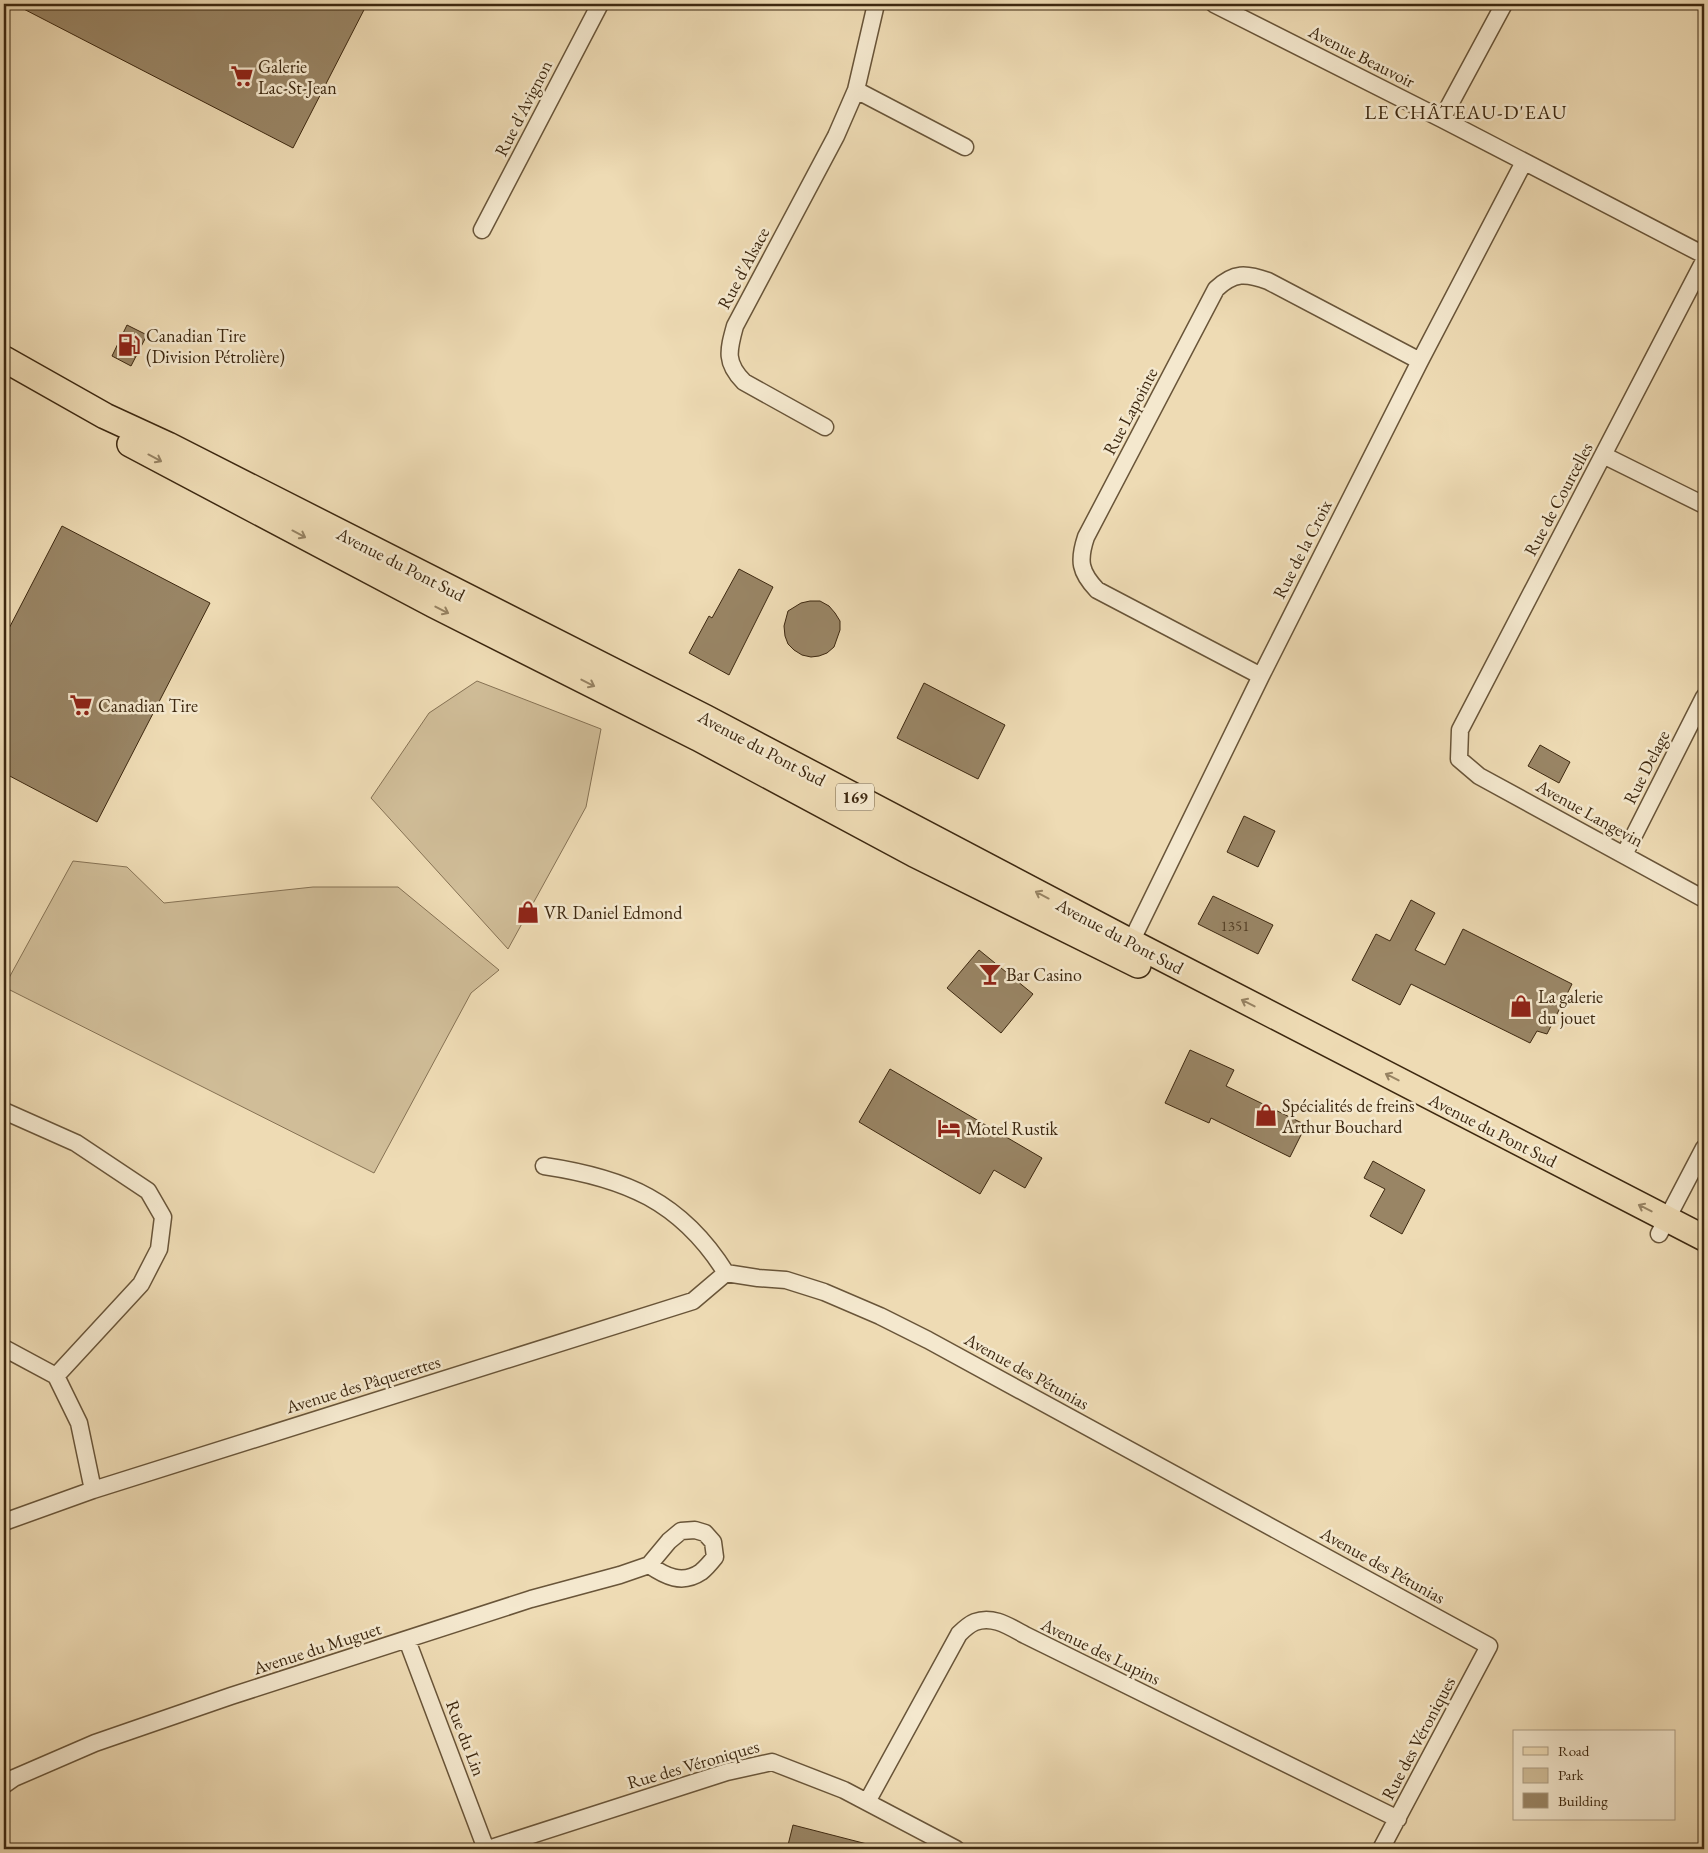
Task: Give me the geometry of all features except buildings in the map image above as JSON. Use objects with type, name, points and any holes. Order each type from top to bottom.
[{"type":"main road","name":"Avenue du Pont Sud","points":[[4,359],[105,416],[168,445],[706,718],[1127,950],[1663,1227],[1704,1257]]},
{"type":"main road","name":"Avenue du Pont Sud","points":[[4,378],[434,606],[698,738],[914,854],[1127,950]]},
{"type":"main road","name":"Avenue du Pont Sud","points":[[1663,1227],[1704,1238]]},
{"type":"street","name":"Rue d'Avignon","points":[[482,230],[600,4]]},
{"type":"street","name":"Rue d'Alsace","points":[[825,427],[744,382],[735,373],[730,362],[729,347],[735,326],[836,136],[856,90],[876,4]]},
{"type":"street","name":"Avenue Beauvoir","points":[[1214,4],[1442,119],[1704,255]]},
{"type":"street","points":[[1442,119],[1504,4]]},
{"type":"street","points":[[856,90],[965,147]]},
{"type":"street","name":"Rue de la Croix","points":[[1127,950],[1261,676],[1420,361],[1524,162]]},
{"type":"street","name":"Rue de Courcelles","points":[[1460,759],[1460,730],[1704,261]]},
{"type":"street","name":"Rue Lapointe","points":[[1261,676],[1097,590],[1082,570],[1081,558],[1086,537],[1216,289],[1224,281],[1244,275],[1261,279],[1420,361]]},
{"type":"street","points":[[1603,456],[1704,505]]},
{"type":"street","name":"Rue Delage","points":[[1624,855],[1704,697]]},
{"type":"street","name":"Avenue Langevin","points":[[1460,759],[1479,776],[1704,899]]},
{"type":"street","points":[[4,1111],[76,1143],[148,1191],[163,1217],[159,1248],[141,1284],[56,1376]]},
{"type":"street","points":[[1663,1227],[1704,1148]]},
{"type":"street","points":[[544,1166],[574,1170],[610,1180],[649,1196],[686,1222],[712,1250],[726,1273]]},
{"type":"street","name":"Avenue des Pâquerettes","points":[[4,1522],[93,1490],[694,1301],[726,1273]]},
{"type":"street","name":"Avenue des Pétunias","points":[[726,1273],[786,1280],[824,1292],[888,1320],[946,1349],[1489,1646]]},
{"type":"street","points":[[4,1348],[56,1376],[79,1423],[93,1490]]},
{"type":"street","name":"Avenue du Muguet","points":[[4,1785],[14,1778],[95,1743],[231,1696],[531,1599],[620,1575],[649,1565]]},
{"type":"street","name":"Avenue des Lupins","points":[[867,1802],[958,1634],[975,1622],[994,1620],[1398,1819]]},
{"type":"street","name":"Rue du Lin","points":[[407,1640],[487,1849]]},
{"type":"street","name":"Rue des Véroniques","points":[[1381,1849],[1489,1646]]},
{"type":"street","name":"Rue des Véroniques","points":[[487,1849],[727,1772],[772,1762],[844,1790],[956,1849]]},
{"type":"green space","points":[[477,681],[601,729],[586,807],[508,949],[371,798],[429,713]]},
{"type":"green space","points":[[73,861],[127,867],[164,903],[313,887],[398,887],[499,970],[471,993],[374,1173],[4,987]]},
{"type":"place","name":"Galerie Lac-St-Jean","points":[[242,76]]},
{"type":"place","name":"Canadian Tire (Division Pétrolière)","points":[[129,345]]},
{"type":"place","name":"Canadian Tire","points":[[81,705]]},
{"type":"place","name":"VR Daniel Edmond","points":[[528,912]]},
{"type":"place","name":"Bar Casino","points":[[990,974]]},
{"type":"place","name":"La galerie du jouet","points":[[1521,1006]]},
{"type":"place","name":"Spécialités de freins Arthur Bouchard","points":[[1266,1115]]},
{"type":"place","name":"Motel Rustik","points":[[949,1128]]},
{"type":"district","name":"LE CHÂTEAU-D'EAU","points":[[1466,112]]}]
